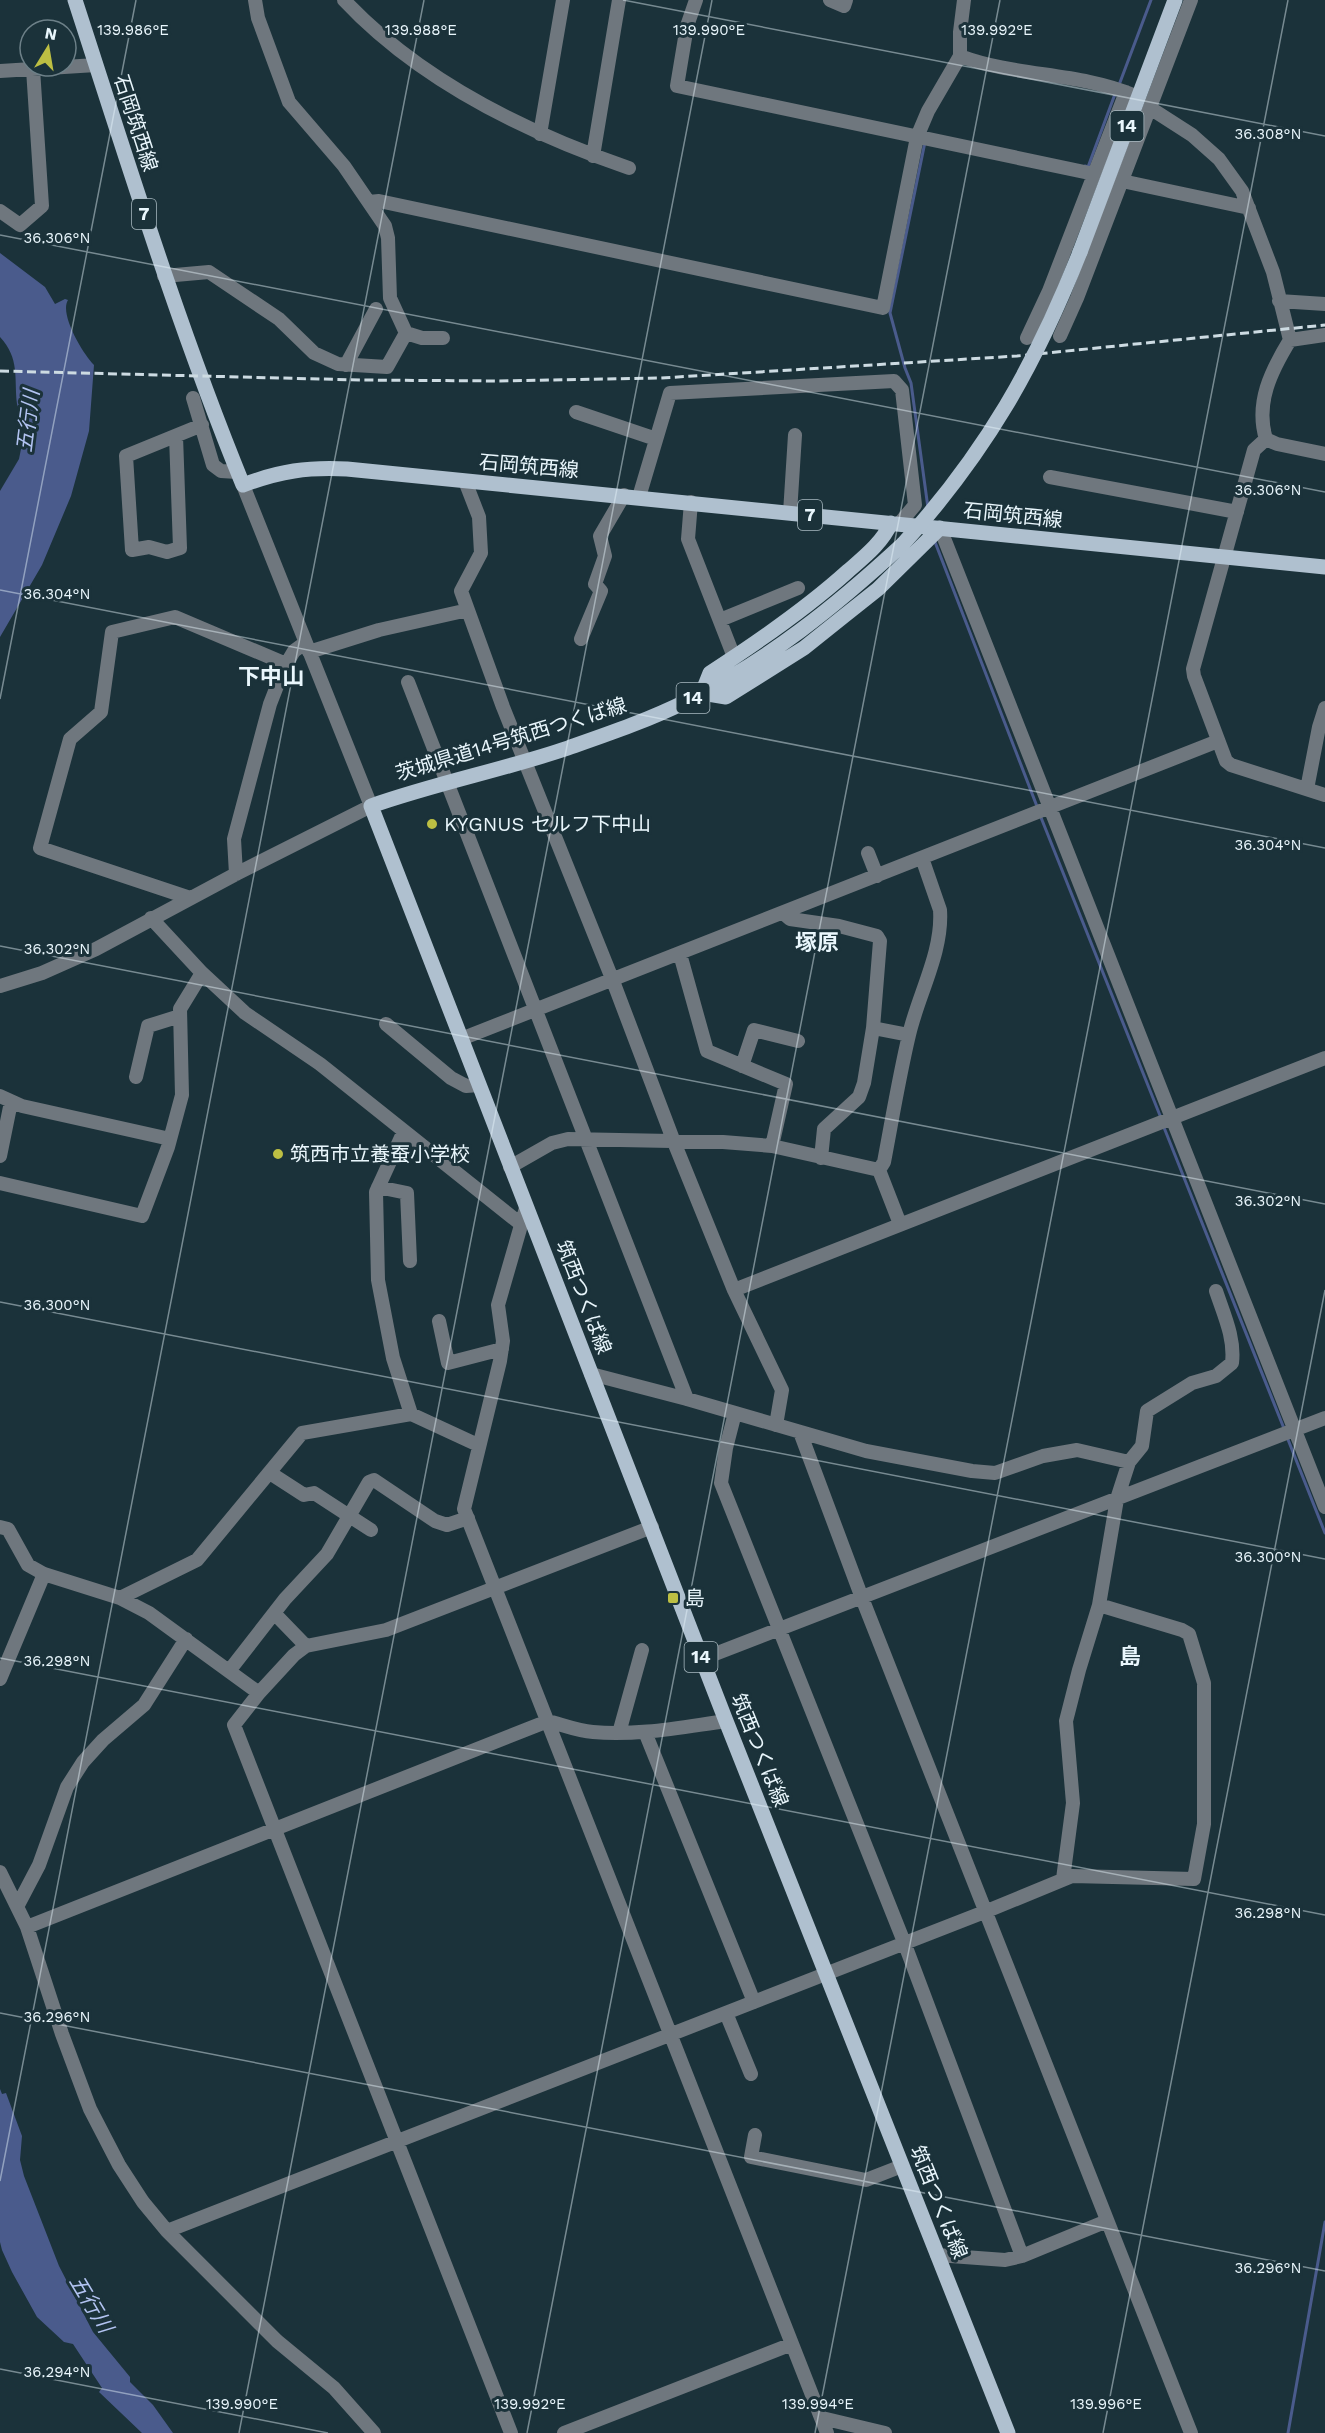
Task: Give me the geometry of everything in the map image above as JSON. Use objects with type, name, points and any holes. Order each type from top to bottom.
[{"type":"main road","name":"石岡筑西線","points":[[75,0],[164,276],[195,365],[240,478],[318,467],[632,496],[1325,567]]},
{"type":"main road","name":"茨城県道14号筑西つくば線","points":[[372,806],[525,761],[620,729],[702,693],[754,663],[806,627],[848,594],[903,544],[950,489],[1002,415],[1040,346],[1080,252],[1134,97],[1175,0]]},
{"type":"main road","points":[[895,524],[831,587],[710,673],[702,693],[726,697],[804,648],[878,589],[940,528]]},
{"type":"main road","name":"筑西つくば線","points":[[372,806],[726,1721],[1008,2433]]},
{"type":"street","points":[[255,0],[258,18],[289,102],[344,166],[385,226],[388,238],[390,298],[406,333],[422,338],[443,338]]},
{"type":"street","points":[[344,0],[359,16],[424,68],[487,107],[540,134],[629,168]]},
{"type":"street","points":[[540,134],[563,0]]},
{"type":"street","points":[[593,156],[619,0]]},
{"type":"street","points":[[696,0],[687,26],[677,86],[1094,174]]},
{"type":"street","points":[[830,0],[844,6],[846,0]]},
{"type":"street","points":[[369,202],[379,201],[883,308],[928,111],[960,56],[964,0]]},
{"type":"street","points":[[1027,338],[1049,291],[1094,174],[1134,97],[1191,0]]},
{"type":"street","points":[[960,56],[999,68],[1134,97],[1192,135],[1219,159],[1242,191],[1249,208],[1273,272],[1290,340],[1269,378],[1263,400],[1262,422],[1266,439]]},
{"type":"street","points":[[78,66],[96,65]]},
{"type":"street","points":[[0,71],[18,70]]},
{"type":"street","points":[[0,211],[20,225],[42,206],[34,78]]},
{"type":"street","points":[[1060,336],[1122,181],[1134,97]]},
{"type":"street","points":[[1122,181],[1249,208]]},
{"type":"street","points":[[164,276],[209,272],[279,319],[314,352],[338,364],[387,367],[406,333]]},
{"type":"street","points":[[1279,301],[1325,304]]},
{"type":"street","points":[[346,365],[373,319],[376,309]]},
{"type":"street","points":[[1290,340],[1325,336]]},
{"type":"street","points":[[581,639],[601,591],[595,584],[605,556],[600,536],[632,496],[656,439],[670,393],[894,381],[902,390],[915,505],[895,524]]},
{"type":"street","points":[[0,986],[20,981],[96,950],[151,918],[337,821],[372,806],[240,478],[221,471],[213,465],[193,398]]},
{"type":"street","points":[[576,412],[656,439]]},
{"type":"street","points":[[176,436],[180,548],[167,552],[149,547],[132,550],[126,456],[201,425]]},
{"type":"street","points":[[790,513],[795,435]]},
{"type":"street","points":[[1266,439],[1277,444],[1325,454]]},
{"type":"street","points":[[1266,439],[1254,450],[1193,669],[1194,676],[1226,761],[1231,765],[1325,795]]},
{"type":"street","points":[[1050,477],[1237,512]]},
{"type":"street","points":[[465,481],[479,517],[481,553],[461,591],[674,1142],[734,1290],[782,1390],[776,1425]]},
{"type":"street","points":[[691,502],[688,539],[734,657]]},
{"type":"street","points":[[940,528],[1043,811],[1289,1432],[1325,1507]]},
{"type":"street","points":[[720,620],[798,588]]},
{"type":"street","points":[[236,874],[234,839],[270,704],[286,664],[294,651],[468,610]]},
{"type":"street","points":[[190,898],[40,848],[70,740],[101,712],[112,632],[175,616],[286,664]]},
{"type":"street","points":[[408,682],[687,1399]]},
{"type":"street","points":[[1307,789],[1325,708]]},
{"type":"street","points":[[461,1039],[1218,741]]},
{"type":"street","points":[[868,853],[877,876]]},
{"type":"street","points":[[879,1170],[884,1162],[909,1035],[936,946],[941,919],[922,858]]},
{"type":"street","points":[[783,913],[790,920],[839,926],[877,936],[880,948],[873,1028],[864,1083],[859,1097],[824,1129],[821,1158]]},
{"type":"street","points":[[151,918],[202,973],[244,1013],[320,1064],[522,1225]]},
{"type":"street","points":[[680,954],[707,1051],[786,1084],[772,1146]]},
{"type":"street","points":[[0,1183],[142,1216],[170,1139],[182,1095],[180,1009],[202,973]]},
{"type":"street","points":[[136,1077],[148,1026],[180,1016]]},
{"type":"street","points":[[386,1024],[451,1078],[466,1086],[479,1085]]},
{"type":"street","points":[[873,1028],[909,1035]]},
{"type":"street","points":[[742,1066],[753,1030],[798,1041]]},
{"type":"street","points":[[734,1290],[1325,1058]]},
{"type":"street","points":[[0,1156],[6,1099],[22,1106],[170,1139]]},
{"type":"street","points":[[404,1131],[376,1192],[378,1280],[393,1358],[411,1414]]},
{"type":"street","points":[[510,1167],[552,1143],[568,1139],[723,1142],[772,1146],[879,1170]]},
{"type":"street","points":[[879,1170],[900,1224]]},
{"type":"street","points":[[378,1187],[407,1193],[410,1261]]},
{"type":"street","points":[[526,1208],[498,1305],[502,1348],[464,1509],[827,2433]]},
{"type":"street","points":[[1063,1879],[1073,1803],[1066,1721],[1099,1605],[1117,1499],[1129,1462],[1142,1446],[1147,1411],[1192,1383],[1216,1376],[1232,1363],[1234,1349],[1216,1291]]},
{"type":"street","points":[[439,1321],[448,1363],[502,1348]]},
{"type":"street","points":[[591,1374],[687,1399],[866,1451],[972,1471],[995,1473],[1042,1456],[1077,1450],[1129,1462]]},
{"type":"street","points":[[735,1413],[726,1448],[721,1483],[904,1942],[1022,2256]]},
{"type":"street","points":[[120,1598],[197,1560],[302,1433],[411,1414],[478,1445]]},
{"type":"street","points":[[702,1659],[1325,1418]]},
{"type":"street","points":[[800,1432],[862,1598],[1191,2433]]},
{"type":"street","points":[[270,1473],[304,1495],[314,1493],[371,1530]]},
{"type":"street","points":[[229,1671],[285,1599],[327,1554],[369,1482],[374,1480],[435,1521],[447,1525],[468,1518]]},
{"type":"street","points":[[0,1527],[9,1529],[28,1565],[44,1574],[120,1598],[149,1614],[259,1693]]},
{"type":"street","points":[[511,2433],[234,1725],[259,1693],[294,1655],[306,1646],[386,1630],[652,1527]]},
{"type":"street","points":[[0,1678],[44,1574]]},
{"type":"street","points":[[167,2231],[987,1911],[1063,1879],[1072,1876],[1194,1879],[1204,1824],[1204,1683],[1189,1634],[1099,1605]]},
{"type":"street","points":[[275,1614],[306,1646]]},
{"type":"street","points":[[18,1905],[39,1864],[67,1787],[83,1762],[103,1740],[144,1705],[186,1639]]},
{"type":"street","points":[[619,1733],[642,1650]]},
{"type":"street","points":[[27,1927],[548,1721],[591,1732],[619,1733],[645,1732],[726,1721]]},
{"type":"street","points":[[645,1732],[754,2002]]},
{"type":"street","points":[[0,1872],[27,1927],[62,2034],[90,2109],[119,2165],[143,2202],[167,2231],[277,2341],[334,2388],[374,2433]]},
{"type":"street","points":[[726,2013],[751,2074]]},
{"type":"street","points":[[755,2135],[751,2157],[866,2180],[902,2166]]},
{"type":"street","points":[[938,2254],[989,2261],[1005,2260],[1022,2256],[1107,2221]]},
{"type":"street","points":[[564,2433],[792,2344]]},
{"type":"street","points":[[822,2418],[885,2433]]},
{"type":"water","name":"五行川","points":[[0,253],[45,287],[55,304],[65,299],[68,300],[66,306],[69,324],[94,365],[89,431],[71,496],[42,565],[0,637],[0,491],[19,459],[27,419],[17,404],[16,377],[11,353],[0,337]]},
{"type":"water","points":[[0,2089],[2,2094],[6,2093],[22,2136],[20,2160],[24,2176],[59,2266],[93,2332],[130,2377],[130,2382],[153,2405],[173,2433],[142,2433],[99,2392],[102,2388],[73,2344],[64,2342],[37,2317],[12,2272],[0,2242]]},
{"type":"waterway","points":[[1119,85],[1151,0]]},
{"type":"waterway","points":[[1085,166],[1088,167],[1115,94]]},
{"type":"waterway","points":[[925,142],[890,313],[911,383],[928,508]]},
{"type":"waterway","points":[[935,542],[1038,809]]},
{"type":"waterway","points":[[1040,815],[1161,1118]]},
{"type":"waterway","points":[[1163,1125],[1285,1431]]},
{"type":"waterway","points":[[1287,1437],[1325,1533]]},
{"type":"waterway","points":[[1288,2433],[1325,2222]]},
{"type":"railway","points":[[0,371],[360,380],[499,381],[661,378],[1017,356],[1325,325]]},
{"type":"place","name":"KYGNUS セルフ下中山","points":[[432,824]]},
{"type":"place","name":"筑西市立養蚕小学校","points":[[278,1154]]},
{"type":"place","name":"島","points":[[673,1598]]},
{"type":"district","name":"下中山","points":[[271,676]]},
{"type":"district","name":"塚原","points":[[817,942]]},
{"type":"district","name":"島","points":[[1130,1656]]}]
